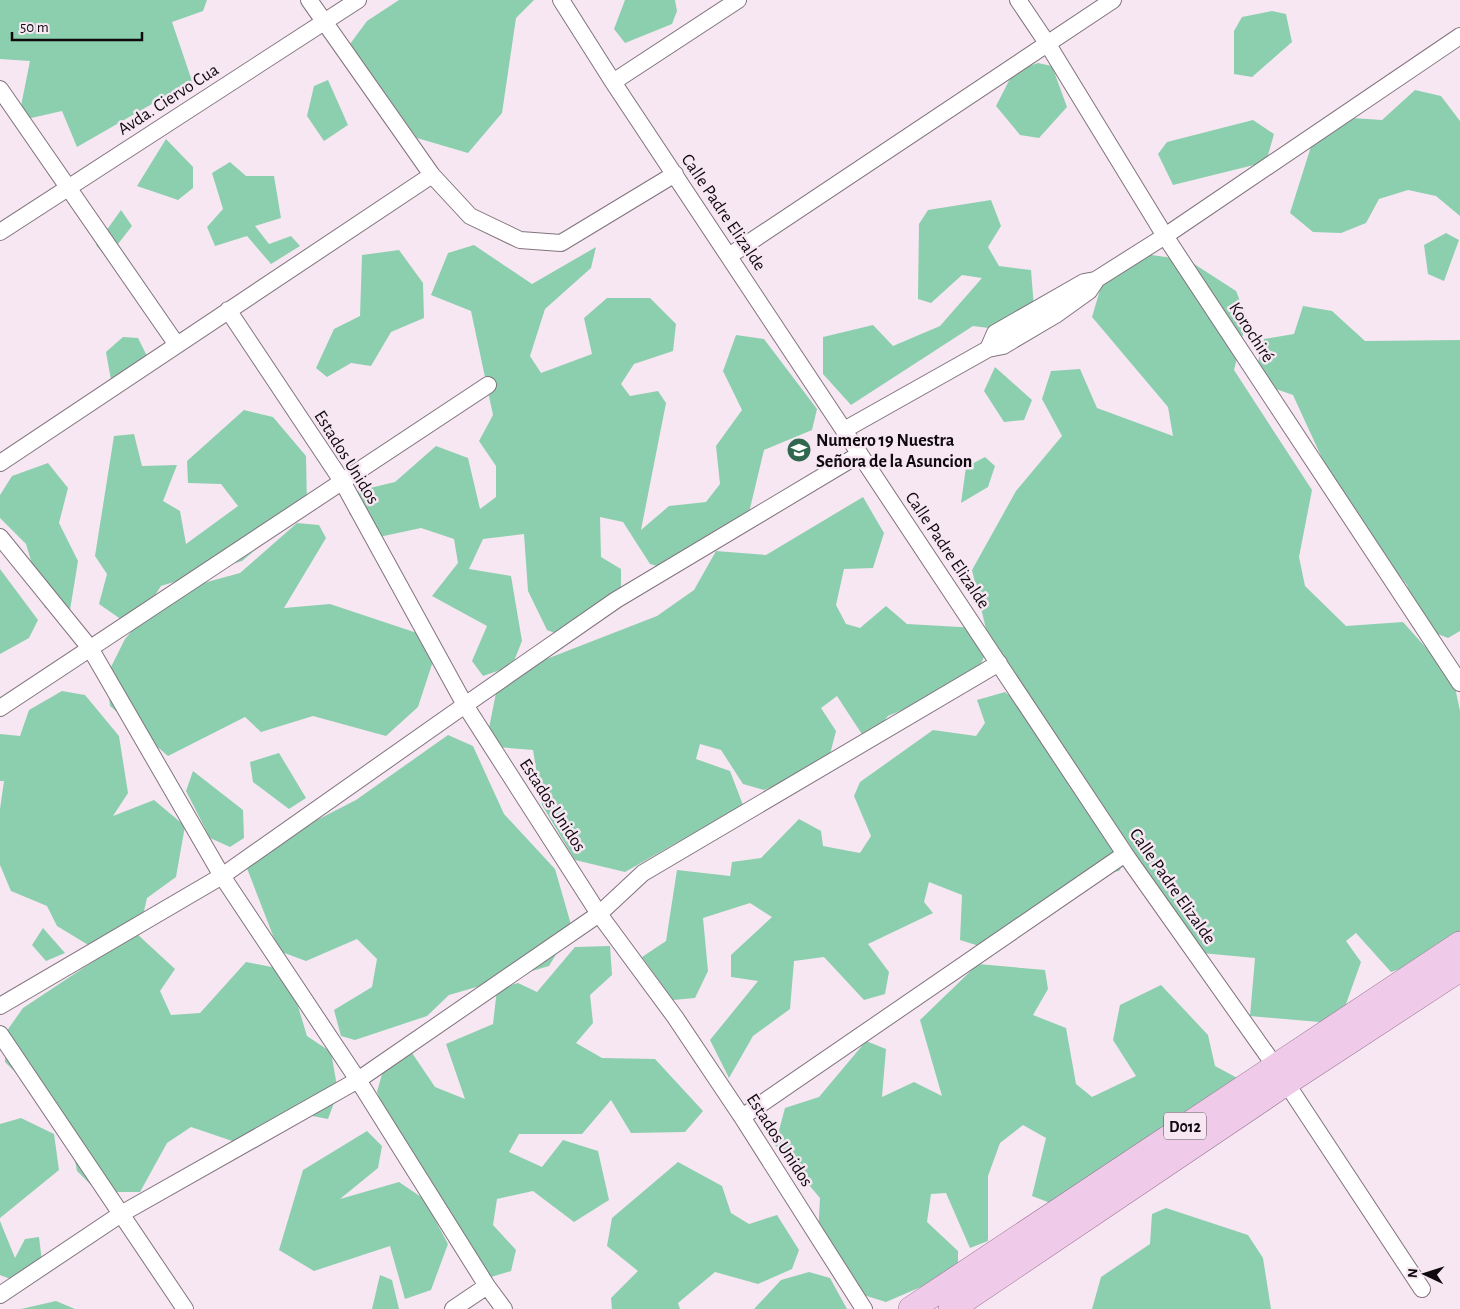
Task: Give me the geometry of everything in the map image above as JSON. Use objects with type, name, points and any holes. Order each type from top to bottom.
[{"type":"main road","name":"D012","points":[[950,1309],[1280,1075],[1460,944]]},
{"type":"main road","name":"D012","points":[[911,1309],[1280,1075],[1460,969]]},
{"type":"street","points":[[309,0],[432,175],[470,216],[520,240],[561,243],[675,174]]},
{"type":"street","name":"Avda. Ciervo Cua","points":[[0,232],[358,0]]},
{"type":"street","name":"Calle Padre Elizalde","points":[[561,0],[613,82],[1125,854],[1280,1075],[1422,1290]]},
{"type":"street","points":[[613,82],[738,0]]},
{"type":"street","name":"Korochiré","points":[[1018,0],[1047,43],[1165,236],[1460,683]]},
{"type":"street","points":[[729,256],[1113,0]]},
{"type":"street","points":[[844,430],[988,349],[996,334],[1084,282],[1097,279],[1165,236],[1460,36]]},
{"type":"street","points":[[0,89],[177,345]]},
{"type":"street","points":[[0,463],[432,175]]},
{"type":"street","name":"Estados Unidos","points":[[228,310],[342,481],[465,704],[600,914],[675,1017],[742,1117],[864,1309]]},
{"type":"street","points":[[0,708],[488,385]]},
{"type":"street","points":[[0,1006],[222,876],[616,600],[860,454]]},
{"type":"street","points":[[0,537],[90,648],[222,876],[358,1080],[487,1286],[504,1309]]},
{"type":"street","points":[[0,1295],[121,1214],[358,1080],[600,914],[643,873],[999,663]]},
{"type":"street","points":[[742,1117],[1125,854]]},
{"type":"street","points":[[0,1034],[185,1309]]},
{"type":"street","points":[[453,1309],[487,1286]]},
{"type":"green space","points":[[0,0],[207,0],[203,11],[172,22],[192,81],[77,147],[62,111],[18,121],[30,61],[0,59]]},
{"type":"green space","points":[[399,0],[534,0],[516,18],[502,113],[468,153],[417,138],[350,44],[367,21]]},
{"type":"green space","points":[[625,0],[675,0],[677,11],[672,24],[625,43],[614,29]]},
{"type":"green space","points":[[1272,11],[1286,14],[1292,42],[1252,77],[1234,74],[1234,31],[1242,17]]},
{"type":"green space","points":[[1038,63],[1052,66],[1067,107],[1039,138],[1020,135],[996,106],[1014,71]]},
{"type":"green space","points":[[328,80],[348,125],[324,141],[307,116],[314,86]]},
{"type":"green space","points":[[1415,90],[1441,96],[1460,121],[1460,216],[1436,196],[1408,190],[1379,199],[1366,223],[1341,233],[1313,232],[1290,213],[1313,140],[1352,118],[1382,120]]},
{"type":"green space","points":[[1253,120],[1274,134],[1266,162],[1173,185],[1158,154],[1167,142]]},
{"type":"green space","points":[[166,139],[193,167],[193,188],[178,200],[137,186]]},
{"type":"green space","points":[[230,162],[246,176],[274,176],[281,218],[255,226],[269,244],[291,236],[300,246],[271,264],[247,236],[215,246],[207,227],[223,209],[212,173]]},
{"type":"green space","points":[[991,200],[1001,226],[988,247],[999,266],[1031,270],[1036,334],[973,326],[851,405],[823,374],[823,337],[873,325],[893,346],[940,326],[982,278],[962,275],[931,303],[918,299],[919,224],[928,210]]},
{"type":"green space","points":[[121,210],[132,226],[107,258],[96,245]]},
{"type":"green space","points":[[1446,233],[1459,240],[1444,281],[1428,274],[1424,245]]},
{"type":"green space","points":[[474,245],[532,284],[596,247],[591,268],[545,309],[530,356],[541,373],[592,354],[584,318],[607,298],[650,298],[676,324],[673,351],[634,364],[621,384],[630,396],[658,391],[666,403],[641,530],[669,506],[706,502],[720,484],[716,446],[742,410],[723,371],[736,335],[764,339],[817,409],[812,430],[764,450],[746,525],[664,568],[650,564],[623,522],[600,517],[601,557],[621,569],[621,590],[567,638],[547,630],[528,591],[524,534],[483,539],[469,569],[511,576],[522,641],[512,666],[483,676],[472,661],[487,626],[432,596],[458,563],[454,539],[421,528],[379,537],[349,514],[353,492],[395,482],[436,446],[468,458],[480,509],[496,497],[496,466],[479,441],[493,415],[471,311],[431,295],[448,253]]},
{"type":"green space","points":[[399,250],[423,283],[424,318],[391,332],[371,366],[351,363],[327,377],[316,368],[334,329],[360,316],[362,255]]},
{"type":"green space","points":[[1144,254],[1188,260],[1236,291],[1247,318],[1234,370],[1312,490],[1299,557],[1305,586],[1346,626],[1403,622],[1453,678],[1460,711],[1460,949],[1391,972],[1356,933],[1346,941],[1361,962],[1342,1015],[1331,1023],[1250,1016],[1255,958],[1202,953],[1125,838],[1132,852],[1119,871],[1091,876],[979,946],[960,940],[962,895],[929,882],[924,902],[933,913],[868,944],[889,972],[885,994],[864,1000],[824,957],[794,961],[790,1009],[753,1036],[729,1078],[710,1040],[758,981],[731,977],[731,955],[772,917],[750,903],[703,918],[708,971],[695,998],[673,1000],[642,957],[666,941],[677,870],[730,876],[732,862],[761,858],[799,819],[821,831],[823,846],[860,853],[871,836],[854,796],[860,782],[933,730],[976,736],[985,723],[977,700],[1005,692],[1055,733],[1061,742],[986,629],[972,570],[1016,491],[1062,436],[1042,399],[1051,371],[1080,369],[1097,408],[1173,436],[1168,407],[1092,317],[1105,273]]},
{"type":"green space","points":[[1303,306],[1332,311],[1365,341],[1460,340],[1460,631],[1448,638],[1422,628],[1407,585],[1344,506],[1293,395],[1253,381],[1264,339],[1294,334]]},
{"type":"green space","points":[[123,337],[138,338],[147,356],[111,380],[106,352]]},
{"type":"green space","points":[[995,367],[1032,400],[1024,420],[1004,422],[984,391]]},
{"type":"green space","points":[[244,410],[273,417],[306,456],[307,506],[242,561],[161,586],[142,615],[122,620],[99,604],[107,574],[95,556],[114,436],[134,434],[142,466],[177,465],[163,501],[180,511],[186,544],[238,506],[221,484],[188,483],[187,461]]},
{"type":"green space","points":[[985,457],[995,466],[988,487],[961,503],[966,467]]},
{"type":"green space","points":[[48,463],[68,488],[59,523],[78,561],[70,610],[45,608],[26,544],[0,518],[0,495],[12,476]]},
{"type":"green space","points":[[863,497],[884,533],[873,568],[844,569],[836,605],[846,624],[860,628],[886,606],[907,624],[977,628],[989,644],[975,679],[888,716],[867,742],[837,696],[821,708],[836,731],[827,766],[764,790],[743,784],[721,750],[700,744],[696,759],[730,771],[743,805],[625,872],[575,860],[542,805],[533,750],[497,747],[489,728],[497,688],[513,672],[657,616],[694,590],[716,551],[766,555]]},
{"type":"green space","points":[[297,523],[319,525],[326,538],[284,608],[330,604],[426,636],[435,655],[418,707],[386,736],[313,716],[261,732],[245,717],[168,756],[110,706],[107,675],[125,639],[163,594],[240,573]]},
{"type":"green space","points":[[0,569],[38,620],[29,638],[0,654]]},
{"type":"green space","points":[[62,691],[85,695],[119,736],[128,793],[113,816],[154,800],[185,826],[176,877],[147,898],[141,924],[90,946],[57,926],[47,906],[11,891],[0,865],[0,809],[4,781],[0,781],[0,734],[20,736],[29,710]]},
{"type":"green space","points":[[448,735],[473,746],[504,814],[555,869],[572,928],[549,966],[449,995],[427,1016],[355,1040],[341,1036],[334,1010],[372,987],[377,959],[357,939],[306,961],[279,951],[243,858],[356,800]]},
{"type":"green space","points":[[279,753],[306,798],[289,809],[253,782],[250,762]]},
{"type":"green space","points":[[193,771],[243,810],[244,838],[230,847],[210,838],[186,791]]},
{"type":"green space","points":[[43,928],[65,953],[46,961],[32,945]]},
{"type":"green space","points":[[136,933],[175,969],[160,991],[171,1015],[200,1013],[246,962],[287,970],[307,1036],[331,1052],[338,1092],[328,1119],[291,1112],[244,1145],[191,1127],[167,1143],[140,1192],[98,1192],[77,1171],[68,1125],[5,1062],[6,1032],[23,1008]]},
{"type":"green space","points":[[610,946],[612,975],[590,995],[593,1023],[576,1043],[602,1058],[655,1059],[703,1111],[685,1132],[631,1133],[611,1100],[582,1134],[519,1134],[509,1152],[542,1167],[563,1140],[598,1151],[609,1200],[574,1222],[533,1191],[497,1199],[493,1225],[516,1250],[511,1271],[491,1277],[403,1154],[377,1092],[387,1056],[408,1047],[435,1087],[465,1099],[446,1044],[493,1024],[497,989],[518,983],[537,992],[575,947]]},
{"type":"green space","points":[[978,964],[1045,970],[1048,989],[1033,1015],[1066,1028],[1076,1084],[1092,1097],[1136,1076],[1113,1040],[1120,1005],[1161,985],[1208,1035],[1215,1066],[1241,1080],[1199,1123],[1169,1121],[1163,1144],[1066,1209],[1032,1196],[1046,1138],[1023,1125],[1000,1143],[988,1176],[988,1241],[970,1248],[946,1193],[931,1194],[927,1222],[958,1251],[958,1271],[886,1302],[857,1293],[818,1236],[820,1198],[775,1145],[785,1108],[819,1097],[866,1041],[886,1049],[882,1097],[914,1082],[942,1096],[920,1020]]},
{"type":"green space","points":[[21,1118],[54,1134],[59,1170],[0,1218],[0,1124]]},
{"type":"green space","points":[[367,1131],[382,1146],[378,1168],[340,1199],[399,1182],[424,1199],[448,1244],[431,1290],[405,1299],[390,1246],[314,1271],[279,1250],[303,1170]]},
{"type":"green space","points":[[678,1162],[722,1186],[731,1213],[749,1224],[777,1215],[799,1250],[792,1269],[758,1284],[715,1272],[678,1303],[680,1309],[612,1309],[611,1298],[638,1271],[607,1246],[612,1218]]},
{"type":"green space","points":[[1166,1208],[1248,1235],[1263,1258],[1271,1309],[1092,1309],[1101,1277],[1150,1244],[1152,1214]]},
{"type":"green space","points":[[0,1221],[15,1258],[25,1239],[39,1237],[43,1270],[18,1282],[0,1275]]},
{"type":"green space","points":[[809,1272],[830,1278],[847,1309],[754,1309],[781,1280]]},
{"type":"green space","points":[[380,1275],[392,1280],[399,1309],[372,1309]]},
{"type":"green space","points":[[56,1301],[75,1309],[21,1309]]},
{"type":"place","name":"Numero 19 Nuestra Señora de la Asuncion","points":[[799,450]]}]
